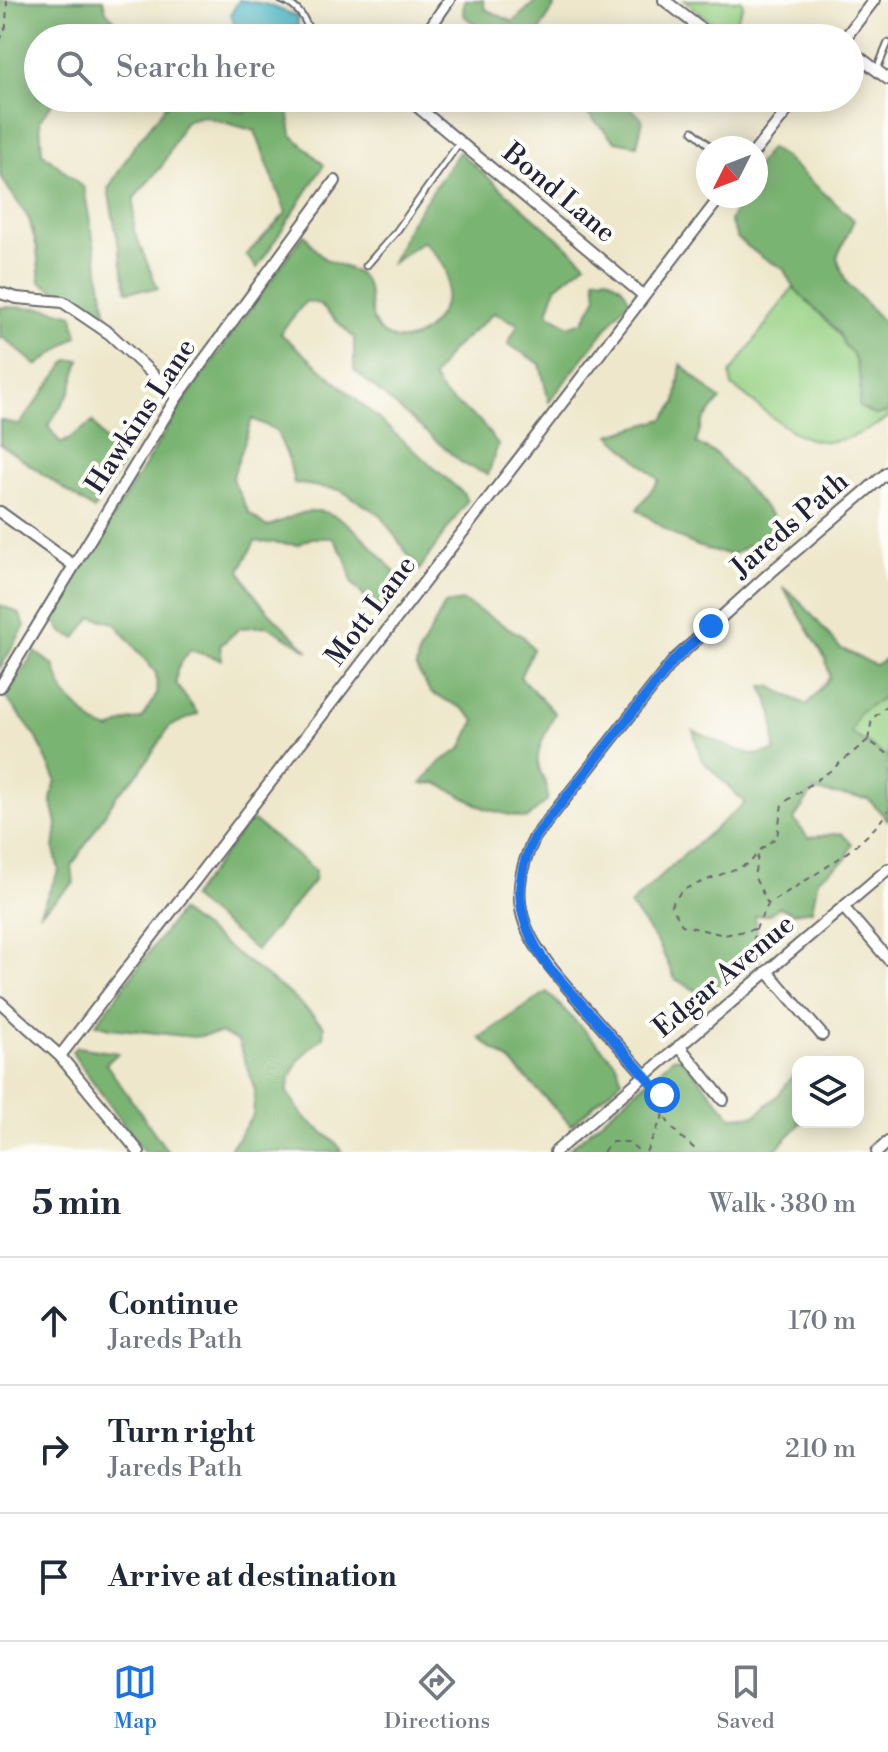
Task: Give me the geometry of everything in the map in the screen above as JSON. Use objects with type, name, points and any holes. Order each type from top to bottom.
[{"type":"street","points":[[433,24],[449,0]]},
{"type":"street","points":[[664,0],[695,24]]},
{"type":"street","points":[[856,24],[874,0]]},
{"type":"street","points":[[864,60],[888,79]]},
{"type":"street","name":"Bond Lane","points":[[424,112],[643,295]]},
{"type":"street","points":[[766,136],[784,112]]},
{"type":"street","name":"Hawkins Lane","points":[[0,687],[177,397],[335,181]]},
{"type":"street","name":"Mott Lane","points":[[60,1056],[712,208]]},
{"type":"street","points":[[0,293],[17,298],[63,302],[110,334],[177,397]]},
{"type":"street","name":"Jareds Path","points":[[644,1074],[548,966],[532,943],[523,920],[520,898],[528,849],[674,660],[888,472]]},
{"type":"street","points":[[0,512],[73,565]]},
{"type":"street","name":"Edgar Avenue","points":[[555,1152],[888,869]]},
{"type":"street","points":[[844,908],[888,959]]},
{"type":"street","points":[[767,971],[822,1035]]},
{"type":"street","points":[[0,1002],[60,1056],[139,1152]]},
{"type":"street","points":[[679,1046],[723,1100]]},
{"type":"street","points":[[877,1152],[888,1142]]},
{"type":"lane","points":[[281,0],[293,4],[308,24]]},
{"type":"lane","points":[[877,70],[888,43]]},
{"type":"lane","points":[[693,131],[699,136]]},
{"type":"lane","points":[[366,266],[396,232],[460,142]]},
{"type":"path","points":[[0,41],[6,26],[7,0]]},
{"type":"path","points":[[755,929],[724,935],[682,925],[671,905],[682,890],[750,863],[759,851],[777,837],[782,804],[868,740],[872,719],[888,705]]},
{"type":"path","points":[[868,740],[888,754]]},
{"type":"path","points":[[767,971],[754,955],[755,929],[768,904],[842,856],[883,819],[888,810]]},
{"type":"path","points":[[759,851],[754,876],[768,904]]},
{"type":"path","points":[[644,1074],[662,1095],[664,1114],[673,1129],[698,1152]]},
{"type":"path","points":[[646,1152],[664,1114]]},
{"type":"path","points":[[603,1152],[612,1142],[629,1142],[640,1152]]},
{"type":"green space","points":[[0,0],[103,0],[106,11],[119,24],[24,24],[24,112],[46,112],[40,120],[42,152],[84,188],[108,322],[40,282],[37,248],[29,219],[0,176]]},
{"type":"green space","points":[[464,0],[483,0],[485,9],[513,22],[537,0],[552,0],[554,7],[544,24],[475,24],[463,15]]},
{"type":"green space","points":[[684,0],[741,0],[743,6],[735,24],[714,24]]},
{"type":"green space","points":[[161,112],[288,112],[292,135],[324,165],[257,268],[246,255],[286,213],[255,131],[203,116],[185,121],[162,166],[134,198],[134,231],[158,289],[127,291],[108,189],[133,148]]},
{"type":"green space","points":[[586,112],[635,112],[643,120],[637,145],[615,141]]},
{"type":"green space","points":[[770,148],[784,157],[854,220],[837,257],[846,282],[888,327],[888,412],[875,415],[859,407],[861,380],[853,354],[844,345],[839,333],[793,287],[783,268],[763,258],[738,239],[730,221],[736,208],[768,208]]},
{"type":"green space","points":[[459,152],[586,263],[556,287],[548,313],[569,326],[583,322],[597,297],[595,278],[607,277],[622,287],[629,299],[549,402],[540,364],[508,344],[518,324],[494,313],[450,352],[433,378],[444,395],[480,421],[498,445],[488,475],[463,464],[354,370],[354,338],[319,304],[306,301],[280,333],[463,493],[467,501],[419,570],[380,515],[340,490],[294,483],[289,460],[276,430],[252,419],[232,479],[249,513],[267,527],[303,513],[328,513],[353,528],[405,583],[377,611],[352,583],[347,561],[333,538],[311,538],[298,545],[255,541],[240,570],[262,604],[309,651],[267,626],[240,628],[220,646],[222,660],[190,650],[177,669],[176,684],[198,714],[170,726],[140,771],[117,795],[72,866],[74,883],[39,914],[59,870],[54,849],[57,824],[51,799],[56,780],[37,738],[5,696],[35,652],[54,666],[64,693],[94,724],[110,730],[127,721],[141,719],[157,694],[156,673],[115,623],[92,617],[76,638],[63,633],[52,616],[184,401],[304,234],[324,258],[353,270],[366,283],[374,321],[382,333],[403,339],[415,337],[435,320],[447,296],[448,282],[442,262],[423,241],[392,263],[409,225]]},
{"type":"green space","points":[[793,287],[825,318],[853,355],[861,382],[859,407],[875,415],[888,412],[888,418],[862,433],[841,440],[822,441],[788,429],[732,386],[730,374]]},
{"type":"green space","points":[[0,307],[47,308],[73,315],[77,336],[37,366],[4,338],[0,339]]},
{"type":"green space","points":[[68,360],[80,360],[70,392],[48,426],[61,444],[93,422],[121,466],[94,510],[0,444],[0,420],[19,425]]},
{"type":"green space","points":[[681,364],[720,400],[703,421],[696,443],[716,454],[787,532],[759,549],[747,546],[732,555],[704,548],[671,533],[637,509],[659,480],[610,435],[664,419],[676,403]]},
{"type":"green space","points":[[783,587],[800,601],[840,648],[875,665],[888,657],[888,694],[859,713],[851,733],[888,757],[888,820],[868,799],[813,791],[794,819],[808,838],[841,833],[852,844],[846,859],[818,879],[812,910],[793,913],[779,907],[768,915],[755,916],[758,940],[754,954],[743,967],[706,996],[675,979],[659,945],[630,905],[745,803],[701,759],[693,730],[754,755],[775,751],[773,714],[762,686],[770,686],[807,705],[830,677],[825,658]]},
{"type":"green space","points":[[463,601],[524,637],[533,649],[520,677],[555,713],[538,757],[547,789],[547,801],[526,819],[486,809],[437,783],[421,784],[440,762],[461,749],[475,720],[462,708],[431,693],[416,668],[418,655],[445,604]]},
{"type":"green space","points":[[0,605],[19,613],[25,626],[0,668]]},
{"type":"green space","points":[[888,694],[888,757],[851,733],[858,713]]},
{"type":"green space","points":[[254,821],[315,870],[314,881],[256,950],[191,898],[248,822]]},
{"type":"green space","points":[[180,911],[290,994],[324,1026],[323,1038],[295,1068],[287,1092],[304,1117],[337,1144],[342,1152],[228,1152],[253,1115],[255,1090],[238,1041],[221,1033],[194,1037],[96,1024]]},
{"type":"green space","points":[[547,992],[616,1063],[622,1080],[571,1125],[511,1062],[479,1038]]},
{"type":"green space","points":[[77,1047],[118,1053],[106,1064],[168,1152],[144,1152],[75,1057],[72,1051]]},
{"type":"green space","points":[[680,1057],[732,1117],[756,1115],[792,1077],[792,1128],[796,1128],[773,1152],[566,1152],[673,1058]]},
{"type":"water","points":[[239,0],[265,4],[297,16],[298,24],[234,24],[231,14]]},
{"type":"route","points":[[662,1095],[548,966],[532,943],[523,920],[521,881],[528,849],[535,837],[674,660],[711,626]]}]
